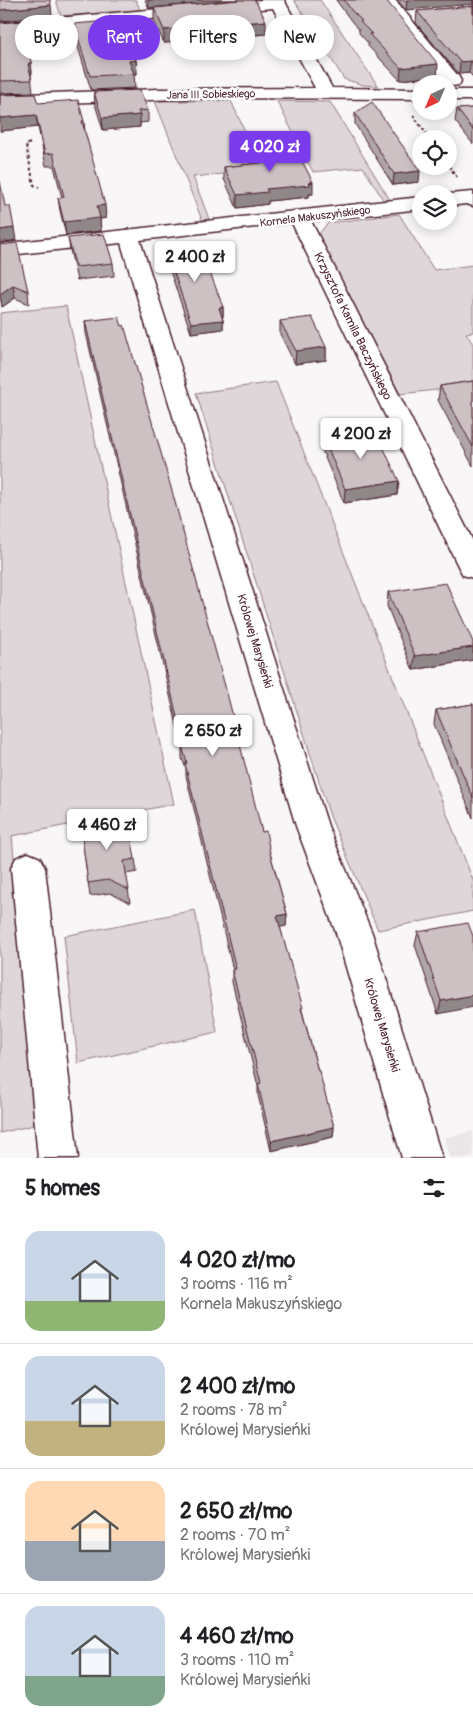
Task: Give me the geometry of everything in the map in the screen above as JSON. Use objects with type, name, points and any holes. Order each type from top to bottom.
[{"type":"street","points":[[387,0],[463,94]]},
{"type":"street","points":[[466,0],[473,9]]},
{"type":"street","points":[[0,28],[277,2],[326,92]]},
{"type":"street","points":[[455,11],[473,9]]},
{"type":"street","points":[[401,17],[419,15]]},
{"type":"street","name":"Jana III Sobieskiego","points":[[0,100],[326,92],[412,94]]},
{"type":"street","points":[[457,200],[472,199]]},
{"type":"street","name":"Kornela Makuszyńskiego","points":[[0,250],[412,204]]},
{"type":"street","name":"Krzysztofa Kamila Baczyńskiego","points":[[299,218],[473,568]]},
{"type":"street","name":"Królowej Marysieńki","points":[[129,237],[312,826],[354,933],[422,1158]]},
{"type":"street","points":[[28,868],[58,1158]]},
{"type":"path","points":[[30,143],[26,145],[34,186],[39,187]]},
{"type":"shaded area","points":[[56,0],[136,0],[140,10],[74,15],[61,15]]},
{"type":"shaded area","points":[[294,0],[320,0],[330,15],[303,15]]},
{"type":"shaded area","points":[[334,21],[378,86],[363,85],[344,79],[332,60],[334,60]]},
{"type":"shaded area","points":[[155,101],[231,101],[263,170],[193,177],[209,219],[202,220]]},
{"type":"shaded area","points":[[277,101],[330,102],[390,200],[384,201],[363,167],[313,172]]},
{"type":"shaded area","points":[[399,214],[434,270],[473,265],[473,332],[466,333],[473,344],[473,386],[400,394],[318,235],[328,223]]},
{"type":"shaded area","points":[[66,306],[174,804],[12,836],[38,1124],[0,1133],[0,313]]},
{"type":"shaded area","points":[[276,382],[473,880],[473,911],[378,930],[330,816],[196,393]]},
{"type":"shaded area","points":[[195,910],[217,1032],[78,1063],[64,936]]},
{"type":"shaded area","points":[[473,1131],[473,1158],[451,1158],[444,1138]]},
{"type":"building","points":[[0,0],[50,0],[51,5],[0,10]]},
{"type":"building","points":[[255,0],[265,21],[255,22],[255,15],[170,15],[170,29],[164,30],[160,21],[160,15],[157,15],[154,8]]},
{"type":"building","points":[[344,0],[386,0],[438,64],[401,68],[369,34],[372,34],[360,22],[362,21]]},
{"type":"building","points":[[473,6],[473,64],[471,61],[460,62],[417,11]]},
{"type":"building","points":[[15,22],[15,60],[31,60],[28,64],[32,80],[0,81],[0,23]]},
{"type":"building","points":[[88,23],[88,60],[136,60],[129,61],[134,74],[90,76],[78,37],[78,24]]},
{"type":"building","points":[[140,90],[148,110],[138,111],[140,115],[102,118],[94,92]]},
{"type":"building","points":[[35,94],[38,103],[78,100],[105,205],[97,206],[100,218],[64,222],[58,198],[64,197],[53,153],[45,154],[36,115],[0,118],[0,95]]},
{"type":"building","points":[[372,102],[412,160],[412,172],[394,174],[355,113]]},
{"type":"building","points":[[473,108],[473,130],[458,110]]},
{"type":"building","points":[[295,148],[313,182],[309,182],[310,185],[266,189],[268,192],[237,195],[224,167],[268,162],[262,152]]},
{"type":"building","points":[[0,181],[5,206],[10,206],[14,228],[0,230]]},
{"type":"building","points":[[104,234],[113,263],[76,267],[68,238]]},
{"type":"building","points":[[17,243],[28,291],[13,285],[0,294],[0,245]]},
{"type":"building","points":[[199,243],[223,307],[219,308],[223,320],[191,323],[165,246]]},
{"type":"building","points":[[119,317],[122,326],[124,325],[172,491],[229,701],[262,832],[266,831],[270,853],[287,914],[277,916],[334,1127],[271,1141],[258,1084],[261,1083],[232,970],[236,969],[185,764],[187,763],[174,704],[85,321]]},
{"type":"building","points":[[312,317],[326,347],[296,351],[280,321]]},
{"type":"building","points":[[473,381],[473,447],[440,386]]},
{"type":"building","points":[[376,432],[399,481],[345,489],[324,439]]},
{"type":"building","points":[[446,583],[473,642],[473,647],[415,656],[388,592]]},
{"type":"building","points":[[473,704],[473,798],[436,710]]},
{"type":"building","points":[[118,815],[121,830],[130,829],[135,859],[124,861],[129,890],[108,880],[88,883],[82,837],[84,837],[83,822]]},
{"type":"building","points":[[468,923],[473,936],[473,995],[441,1001],[418,932]]}]
